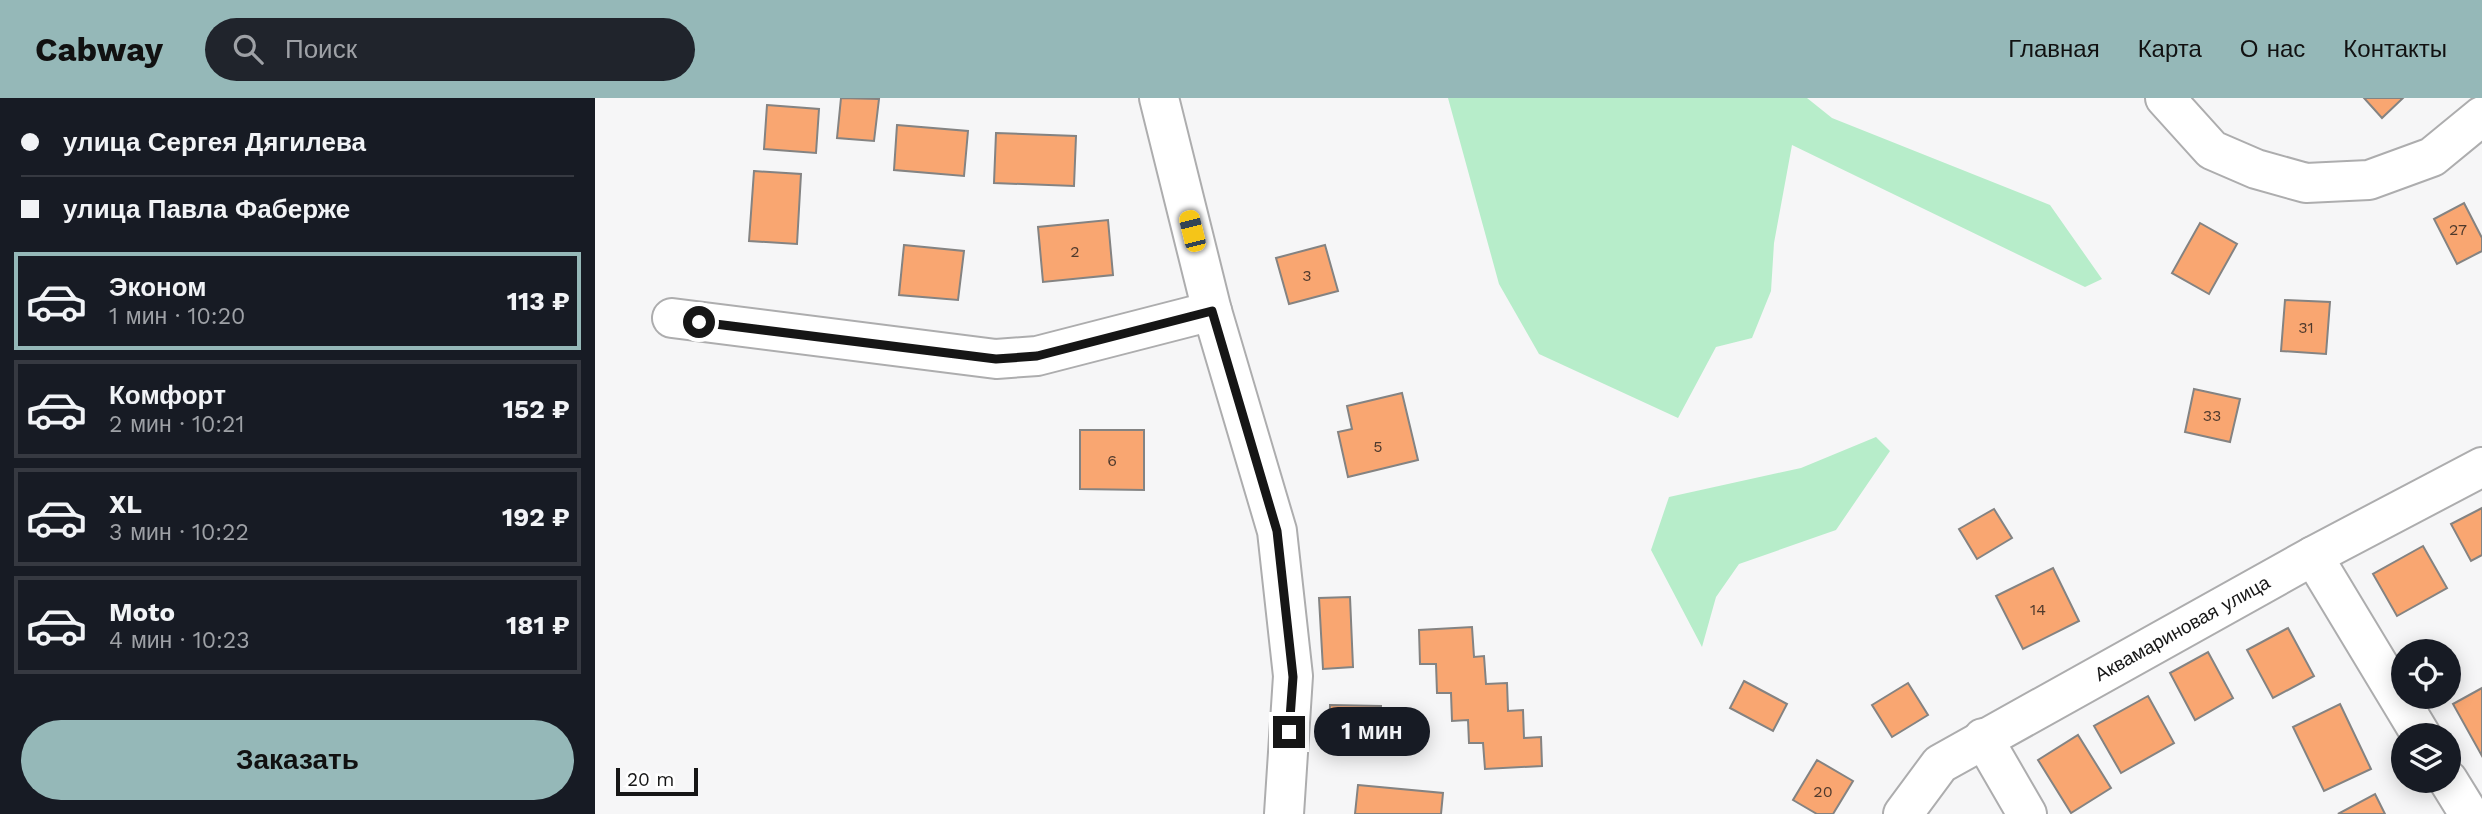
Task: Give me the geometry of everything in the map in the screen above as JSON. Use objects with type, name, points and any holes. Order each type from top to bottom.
[{"type":"street","points":[[1159,98],[1212,311],[1277,531],[1293,677],[1284,814]]},
{"type":"street","points":[[2165,98],[2212,150],[2256,169],[2305,183],[2369,180],[2433,157],[2482,116]]},
{"type":"street","points":[[672,318],[996,359],[1037,356],[1212,311]]},
{"type":"street","name":"Аквамариновая улица","points":[[1903,814],[1910,800],[1940,764],[1983,738],[2313,556],[2482,467]]},
{"type":"street","points":[[2313,556],[2414,723]]},
{"type":"street","points":[[1983,738],[2027,814]]},
{"type":"street","points":[[2456,793],[2469,814]]},
{"type":"green space","points":[[1448,98],[1807,98],[1832,118],[2050,205],[2102,279],[2085,287],[1792,145],[1774,243],[1771,291],[1752,338],[1716,347],[1678,418],[1539,354],[1499,284]]},
{"type":"green space","points":[[1876,437],[1890,451],[1836,530],[1739,564],[1716,597],[1702,647],[1651,550],[1669,497],[1801,468]]},
{"type":"building","points":[[841,98],[879,99],[874,141],[837,138]]},
{"type":"building","points":[[2364,98],[2403,98],[2382,118]]},
{"type":"building","points":[[767,105],[819,109],[816,153],[764,149]]},
{"type":"building","points":[[897,125],[968,131],[964,176],[894,170]]},
{"type":"building","points":[[996,133],[1076,136],[1074,186],[994,183]]},
{"type":"building","points":[[754,171],[801,174],[797,244],[749,241]]},
{"type":"building","points":[[2464,203],[2482,238],[2482,251],[2457,264],[2434,219]]},
{"type":"building","points":[[1108,220],[1113,275],[1043,282],[1038,227]]},
{"type":"building","points":[[2200,223],[2237,244],[2209,294],[2172,273]]},
{"type":"building","points":[[904,245],[964,251],[958,300],[899,295]]},
{"type":"building","points":[[1325,245],[1338,291],[1289,304],[1276,258]]},
{"type":"building","points":[[2285,300],[2330,302],[2326,354],[2281,351]]},
{"type":"building","points":[[2194,389],[2240,399],[2230,442],[2185,432]]},
{"type":"building","points":[[1402,393],[1418,460],[1348,477],[1338,432],[1352,429],[1347,406]]},
{"type":"building","points":[[1080,430],[1144,430],[1144,490],[1080,489]]},
{"type":"building","points":[[2482,508],[2482,555],[2471,561],[2451,524]]},
{"type":"building","points":[[1994,509],[2012,538],[1977,559],[1959,529]]},
{"type":"building","points":[[2423,546],[2447,588],[2397,616],[2373,574]]},
{"type":"building","points":[[2053,568],[2079,621],[2023,649],[1996,596]]},
{"type":"building","points":[[1350,597],[1353,667],[1323,669],[1319,598]]},
{"type":"building","points":[[1472,627],[1474,657],[1484,656],[1486,684],[1507,683],[1508,711],[1523,710],[1524,738],[1541,737],[1542,766],[1485,769],[1483,743],[1469,743],[1468,720],[1452,721],[1451,693],[1437,693],[1436,664],[1420,664],[1419,630]]},
{"type":"building","points":[[2288,628],[2314,676],[2273,698],[2247,650]]},
{"type":"building","points":[[2208,652],[2233,698],[2195,720],[2170,673]]},
{"type":"building","points":[[1744,681],[1787,704],[1773,731],[1730,708]]},
{"type":"building","points":[[1908,683],[1928,715],[1892,737],[1872,705]]},
{"type":"building","points":[[2482,688],[2482,756],[2456,709],[2461,709],[2461,700]]},
{"type":"building","points":[[2148,696],[2174,743],[2121,773],[2094,726]]},
{"type":"building","points":[[2340,704],[2371,769],[2324,791],[2293,727]]},
{"type":"building","points":[[1330,705],[1381,706],[1380,745],[1329,744]]},
{"type":"building","points":[[2078,735],[2111,788],[2071,813],[2038,760]]},
{"type":"building","points":[[1817,760],[1853,781],[1833,814],[1817,814],[1793,800]]},
{"type":"building","points":[[1358,785],[1443,793],[1441,814],[1355,814]]},
{"type":"building","points":[[2375,794],[2385,814],[2338,814]]},
{"type":"route","points":[[699,322],[996,359],[1037,356],[1212,311],[1277,531],[1293,677],[1289,732]]}]
